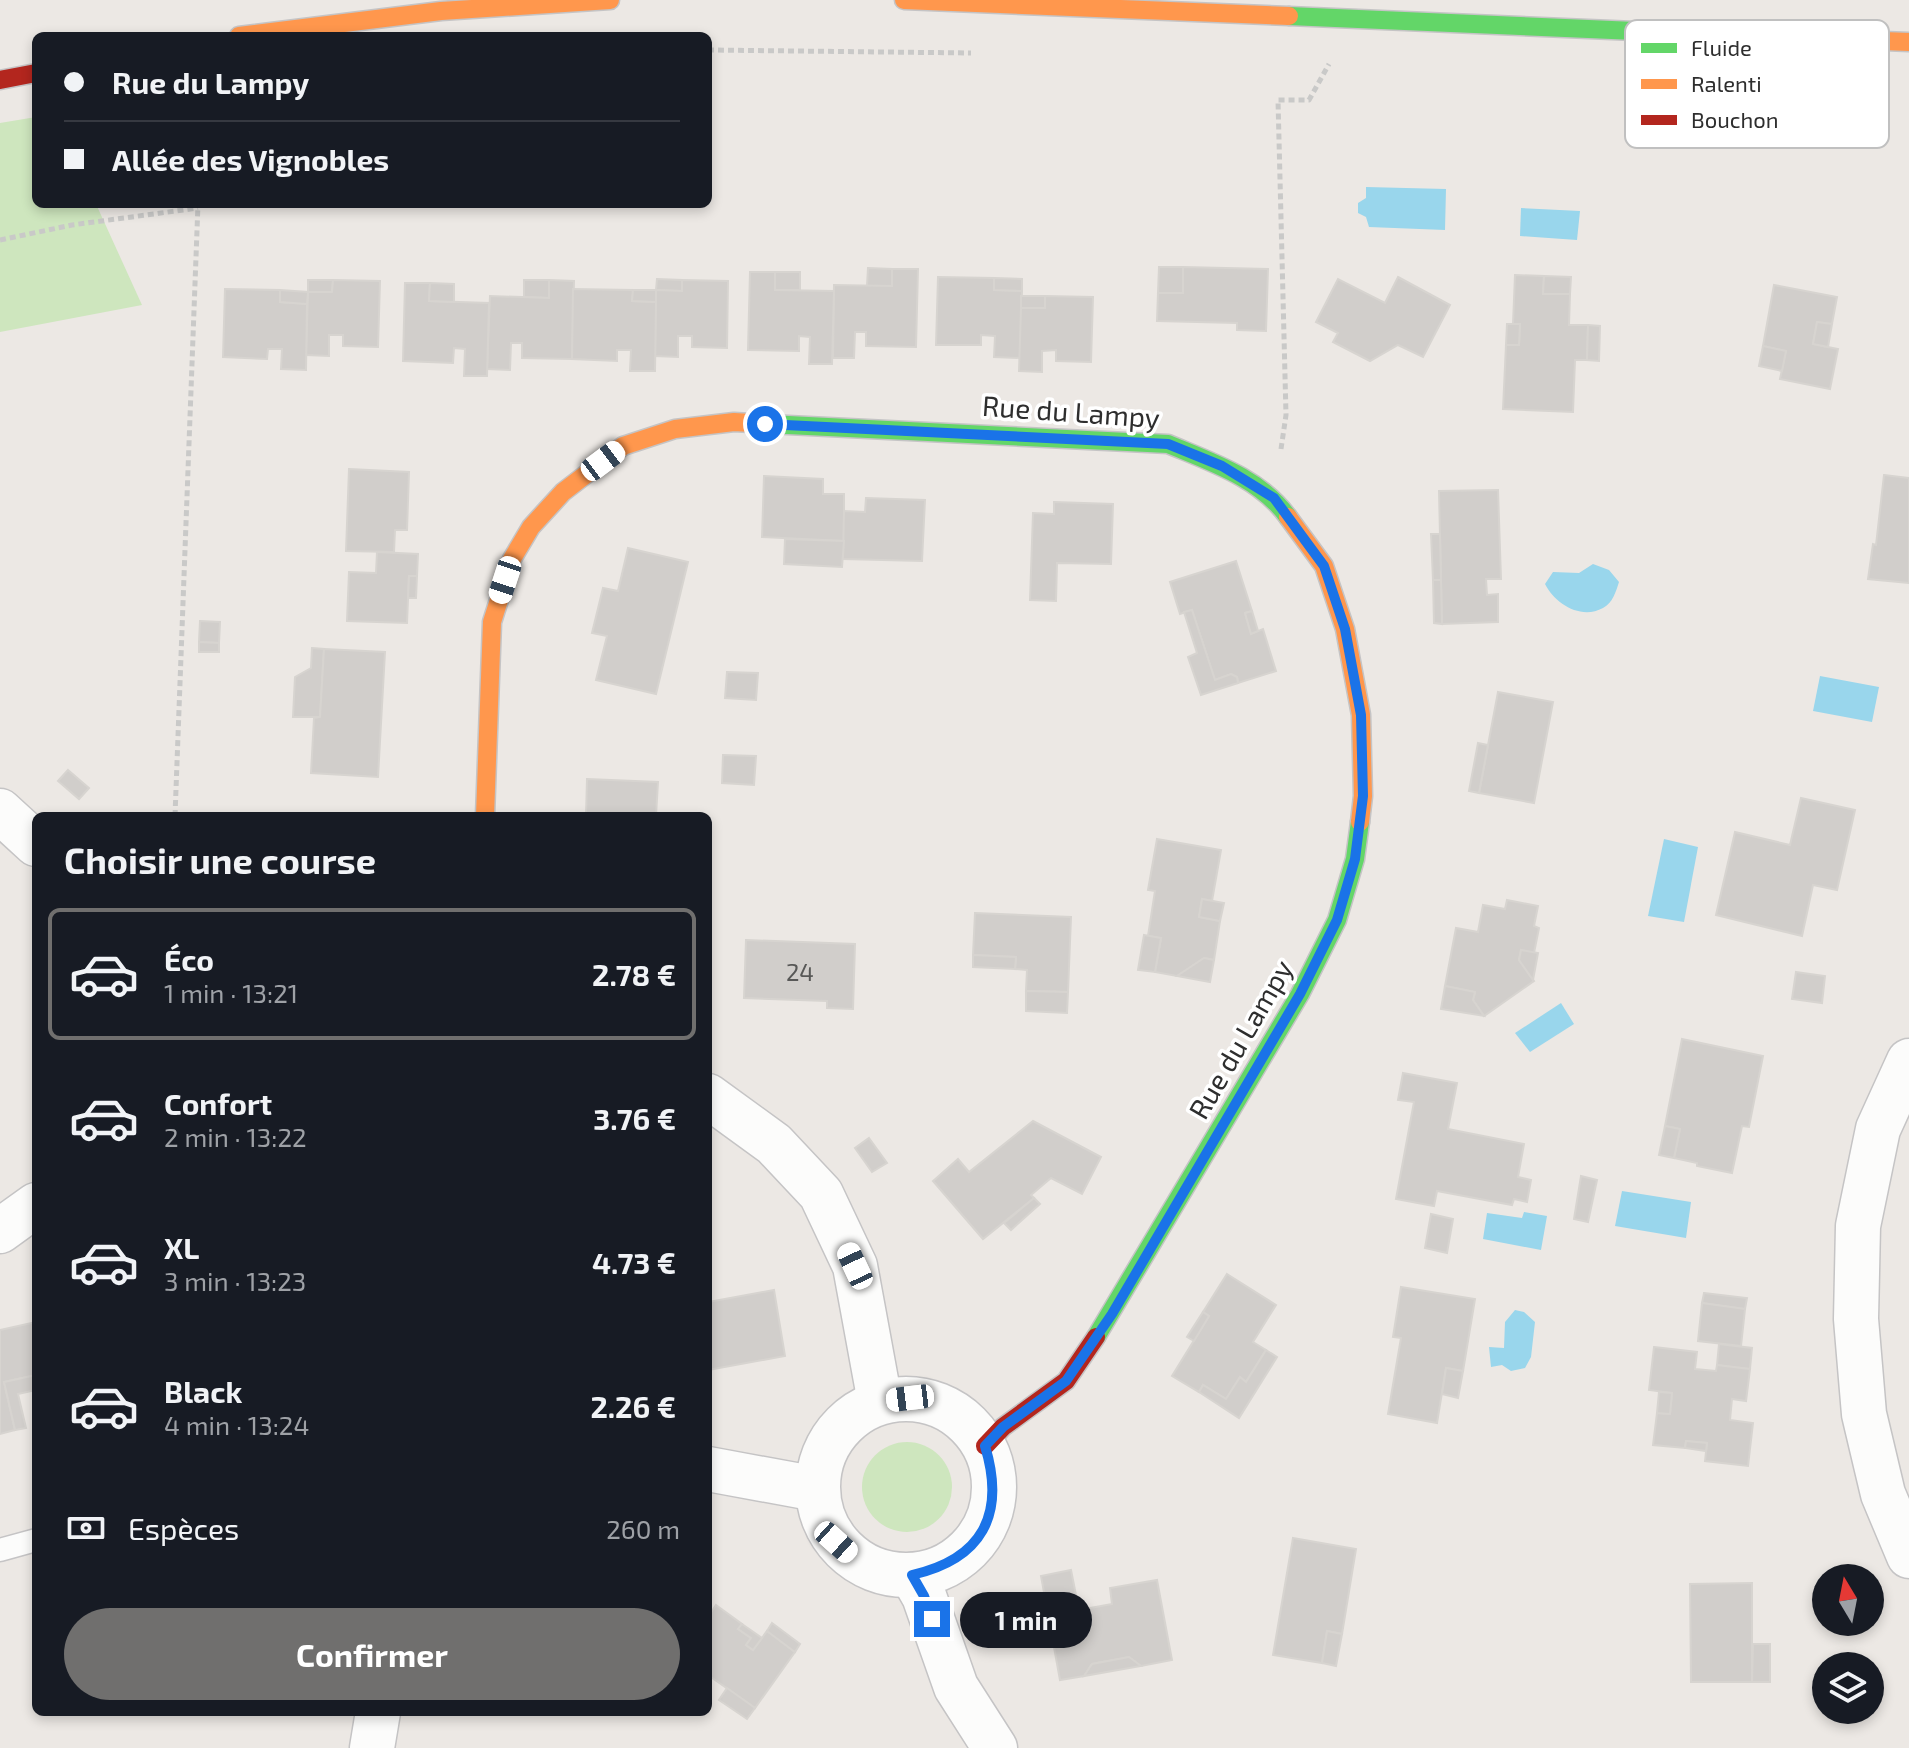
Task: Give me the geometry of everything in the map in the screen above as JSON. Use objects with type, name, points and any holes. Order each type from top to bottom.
[{"type":"street","points":[[271,32],[441,11],[610,0]]},
{"type":"street","points":[[904,0],[1625,30]]},
{"type":"street","points":[[1889,41],[1909,42]]},
{"type":"street","points":[[0,80],[32,74]]},
{"type":"street","name":"Rue du Lampy","points":[[485,812],[492,622],[512,559],[531,527],[563,492],[623,446],[675,429],[734,422],[1168,444],[1222,466],[1274,498],[1324,566],[1345,629],[1361,715],[1363,796],[1355,859],[1337,920],[1300,994],[1112,1314],[1066,1381],[1003,1427],[985,1446]]},
{"type":"street","points":[[0,811],[32,840]]},
{"type":"street","points":[[1907,1072],[1878,1129],[1858,1226],[1856,1319],[1864,1414],[1883,1494],[1909,1556]]},
{"type":"street","points":[[712,1099],[774,1144],[821,1194],[855,1266],[880,1402]]},
{"type":"street","points":[[0,1231],[32,1208]]},
{"type":"street","points":[[910,1398],[940,1405],[966,1421],[985,1446],[994,1473],[993,1503],[983,1530],[965,1553],[940,1568],[912,1575],[883,1572],[857,1561],[836,1542],[823,1516],[817,1489],[821,1460],[834,1435],[854,1415],[880,1402],[910,1398]]},
{"type":"street","points":[[712,1470],[817,1489]]},
{"type":"street","points":[[912,1575],[924,1596],[956,1687],[995,1748]]},
{"type":"street","points":[[372,1748],[377,1716]]},
{"type":"lane","points":[[0,1550],[32,1541]]},
{"type":"path","points":[[1274,498],[1286,415],[1278,100],[1309,100],[1332,58]]},
{"type":"path","points":[[0,240],[72,225],[185,208]]},
{"type":"path","points":[[175,812],[198,208]]},
{"type":"green space","points":[[32,118],[32,208],[98,208],[142,305],[0,332],[0,123]]},
{"type":"green space","points":[[898,1442],[916,1442],[932,1449],[945,1462],[952,1478],[952,1496],[945,1512],[932,1525],[916,1532],[898,1532],[882,1525],[869,1512],[862,1496],[862,1478],[869,1462],[882,1449]]},
{"type":"water","points":[[1366,187],[1446,189],[1445,230],[1369,227],[1366,217],[1358,213],[1358,203],[1366,198]]},
{"type":"water","points":[[1521,208],[1580,211],[1577,240],[1520,236]]},
{"type":"water","points":[[1593,564],[1609,570],[1619,582],[1612,600],[1603,608],[1586,612],[1570,608],[1555,598],[1545,584],[1553,572],[1579,573]]},
{"type":"water","points":[[1820,676],[1879,687],[1872,722],[1813,711]]},
{"type":"water","points":[[1664,839],[1698,847],[1684,922],[1648,916]]},
{"type":"water","points":[[1561,1003],[1574,1024],[1530,1052],[1515,1033]]},
{"type":"water","points":[[1622,1191],[1691,1202],[1686,1238],[1615,1226]]},
{"type":"water","points":[[1524,1212],[1547,1216],[1541,1250],[1483,1239],[1487,1213],[1522,1218]]},
{"type":"water","points":[[1515,1310],[1524,1312],[1535,1322],[1531,1357],[1525,1368],[1511,1371],[1502,1365],[1491,1367],[1489,1347],[1504,1348],[1505,1322]]},
{"type":"building","points":[[1159,267],[1183,267],[1183,293],[1158,293]]},
{"type":"building","points":[[1183,267],[1268,269],[1266,331],[1237,330],[1237,323],[1157,321],[1158,293],[1183,293]]},
{"type":"building","points":[[868,268],[892,269],[892,286],[867,286]]},
{"type":"building","points":[[892,269],[918,269],[916,347],[866,346],[866,332],[855,332],[854,358],[833,358],[834,285],[892,286]]},
{"type":"building","points":[[750,272],[775,272],[775,290],[834,291],[832,364],[809,364],[810,337],[799,336],[799,351],[748,350]]},
{"type":"building","points":[[775,272],[800,272],[800,290],[775,290]]},
{"type":"building","points":[[1515,275],[1544,276],[1543,294],[1570,294],[1569,325],[1588,325],[1587,360],[1575,360],[1573,412],[1503,409],[1506,345],[1519,345],[1520,324],[1513,324]]},
{"type":"building","points":[[1544,276],[1571,277],[1570,294],[1543,294]]},
{"type":"building","points":[[938,277],[994,278],[994,290],[1022,291],[1020,358],[994,357],[995,336],[981,335],[981,345],[936,345]]},
{"type":"building","points":[[1398,277],[1450,305],[1423,357],[1398,345],[1370,361],[1333,342],[1338,333],[1316,322],[1338,279],[1385,303]]},
{"type":"building","points":[[994,278],[1022,279],[1022,291],[994,290]]},
{"type":"building","points":[[657,279],[682,280],[682,291],[656,290]]},
{"type":"building","points":[[308,280],[333,280],[332,292],[308,292]]},
{"type":"building","points":[[333,280],[380,281],[378,347],[343,346],[343,335],[329,335],[329,356],[306,355],[308,292],[332,292]]},
{"type":"building","points":[[524,280],[549,280],[549,298],[524,297]]},
{"type":"building","points":[[549,280],[574,281],[572,359],[522,358],[522,343],[511,343],[510,370],[487,369],[490,296],[549,298]]},
{"type":"building","points":[[682,280],[728,281],[727,348],[692,347],[692,336],[678,336],[678,357],[655,356],[656,290],[682,291]]},
{"type":"building","points":[[405,283],[430,283],[429,301],[489,303],[487,376],[464,376],[465,349],[454,348],[453,363],[403,361]]},
{"type":"building","points":[[430,283],[454,284],[454,302],[429,301]]},
{"type":"building","points":[[1774,285],[1837,297],[1832,324],[1817,322],[1813,344],[1838,349],[1830,389],[1780,379],[1786,351],[1763,346]]},
{"type":"building","points":[[225,289],[280,290],[280,302],[307,304],[306,370],[281,369],[282,349],[268,349],[267,359],[223,357]]},
{"type":"building","points":[[573,289],[633,290],[632,301],[656,302],[655,371],[630,371],[631,350],[617,350],[617,361],[572,359]]},
{"type":"building","points":[[280,290],[308,292],[307,304],[280,302]]},
{"type":"building","points":[[633,290],[656,290],[656,302],[632,301]]},
{"type":"building","points":[[1021,296],[1045,296],[1045,308],[1021,308]]},
{"type":"building","points":[[1045,296],[1093,297],[1091,362],[1056,361],[1056,350],[1042,351],[1042,372],[1019,371],[1021,308],[1045,308]]},
{"type":"building","points":[[1817,322],[1832,324],[1828,347],[1813,344]]},
{"type":"building","points":[[1507,324],[1520,324],[1519,345],[1506,345]]},
{"type":"building","points":[[1588,325],[1600,326],[1599,361],[1587,360]]},
{"type":"building","points":[[1763,346],[1786,351],[1782,371],[1759,366]]},
{"type":"building","points":[[349,469],[409,472],[407,530],[395,530],[394,552],[346,551]]},
{"type":"building","points":[[1884,475],[1909,478],[1909,583],[1868,579],[1873,544],[1876,545]]},
{"type":"building","points":[[764,476],[823,479],[823,494],[844,494],[844,541],[762,537]]},
{"type":"building","points":[[1498,490],[1501,579],[1486,579],[1487,595],[1498,594],[1498,622],[1442,624],[1439,491]]},
{"type":"building","points":[[866,498],[925,500],[922,561],[843,559],[844,511],[865,512]]},
{"type":"building","points":[[1054,502],[1113,504],[1111,564],[1057,563],[1056,601],[1030,600],[1033,513],[1054,514]]},
{"type":"building","points":[[1431,534],[1440,534],[1441,580],[1433,580]]},
{"type":"building","points":[[785,539],[844,541],[842,567],[784,564]]},
{"type":"building","points":[[628,548],[688,562],[656,694],[596,680],[607,636],[592,633],[603,588],[618,591]]},
{"type":"building","points":[[377,552],[418,554],[417,576],[409,576],[407,623],[347,621],[349,572],[376,573]]},
{"type":"building","points":[[1236,561],[1252,611],[1245,613],[1251,634],[1263,629],[1276,671],[1238,683],[1237,677],[1231,674],[1215,680],[1192,610],[1180,614],[1170,582]]},
{"type":"building","points":[[409,576],[417,576],[416,598],[408,598]]},
{"type":"building","points":[[1433,580],[1441,580],[1442,624],[1434,623]]},
{"type":"building","points":[[1192,610],[1215,680],[1231,674],[1237,677],[1238,683],[1201,695],[1188,657],[1197,653],[1184,612]]},
{"type":"building","points":[[1252,611],[1258,631],[1251,634],[1245,613]]},
{"type":"building","points":[[200,621],[220,622],[219,643],[199,642]]},
{"type":"building","points":[[199,642],[219,643],[219,652],[199,652]]},
{"type":"building","points":[[312,648],[324,649],[320,717],[293,717],[295,677],[311,668]]},
{"type":"building","points":[[324,649],[385,652],[378,777],[311,773],[314,718],[320,717]]},
{"type":"building","points":[[727,672],[758,673],[756,700],[725,698]]},
{"type":"building","points":[[1498,692],[1553,702],[1534,803],[1479,793]]},
{"type":"building","points":[[1478,743],[1488,745],[1479,793],[1469,791]]},
{"type":"building","points":[[723,755],[756,756],[754,785],[722,783]]},
{"type":"building","points":[[68,770],[89,788],[79,799],[58,781]]},
{"type":"building","points":[[587,779],[658,782],[656,812],[586,812]]},
{"type":"building","points":[[1801,798],[1855,810],[1837,890],[1813,885],[1802,936],[1716,915],[1735,832],[1790,845]]},
{"type":"building","points":[[1157,839],[1221,850],[1212,901],[1202,899],[1199,917],[1220,921],[1214,960],[1204,958],[1177,976],[1155,972],[1161,938],[1148,936],[1155,891],[1148,890]]},
{"type":"building","points":[[1202,899],[1224,903],[1220,921],[1199,917]]},
{"type":"building","points":[[1507,900],[1538,906],[1534,926],[1539,928],[1534,953],[1521,950],[1519,960],[1534,981],[1484,1016],[1473,1000],[1475,992],[1445,986],[1456,928],[1478,932],[1483,905],[1505,909]]},
{"type":"building","points":[[975,913],[1071,917],[1068,992],[1026,991],[1027,970],[1015,969],[1016,957],[973,955]]},
{"type":"building","points":[[1144,935],[1161,938],[1155,972],[1138,970]]},
{"type":"building","points":[[746,940],[855,944],[853,1009],[827,1008],[827,1001],[744,998]]},
{"type":"building","points":[[1521,950],[1538,953],[1533,980],[1519,960]]},
{"type":"building","points":[[973,955],[1016,957],[1015,969],[973,967]]},
{"type":"building","points":[[1204,958],[1214,960],[1210,982],[1177,976]]},
{"type":"building","points":[[1796,972],[1825,976],[1822,1003],[1792,999]]},
{"type":"building","points":[[1445,986],[1475,992],[1473,1000],[1484,1016],[1441,1009]]},
{"type":"building","points":[[1026,991],[1068,992],[1067,1013],[1026,1011]]},
{"type":"building","points":[[1682,1039],[1763,1056],[1749,1127],[1742,1126],[1732,1173],[1674,1158],[1680,1129],[1665,1126]]},
{"type":"building","points":[[1403,1073],[1457,1083],[1448,1129],[1524,1144],[1518,1177],[1531,1180],[1527,1202],[1514,1199],[1512,1205],[1437,1191],[1434,1206],[1396,1199],[1414,1102],[1398,1100]]},
{"type":"building","points":[[1033,1121],[1101,1157],[1082,1194],[1051,1178],[1031,1195],[1034,1198],[983,1239],[933,1181],[958,1159],[969,1172]]},
{"type":"building","points":[[1665,1126],[1680,1129],[1674,1158],[1659,1155]]},
{"type":"building","points":[[869,1138],[887,1163],[872,1172],[855,1148]]},
{"type":"building","points":[[1581,1176],[1597,1180],[1588,1222],[1574,1219]]},
{"type":"building","points":[[1034,1198],[1040,1204],[1011,1230],[1004,1223]]},
{"type":"building","points":[[1431,1214],[1453,1219],[1447,1253],[1425,1248]]},
{"type":"building","points":[[1227,1274],[1276,1305],[1253,1342],[1266,1350],[1246,1382],[1240,1377],[1226,1399],[1203,1385],[1199,1392],[1172,1376],[1209,1316],[1203,1312]]},
{"type":"building","points":[[1401,1287],[1475,1299],[1463,1371],[1446,1368],[1437,1423],[1388,1414],[1401,1338],[1393,1337]]},
{"type":"building","points":[[774,1290],[785,1356],[712,1369],[712,1301]]},
{"type":"building","points":[[1704,1293],[1747,1298],[1745,1309],[1702,1303]]},
{"type":"building","points":[[1702,1303],[1745,1309],[1741,1346],[1698,1341]]},
{"type":"building","points":[[1203,1312],[1209,1316],[1194,1341],[1187,1337]]},
{"type":"building","points":[[32,1323],[32,1376],[4,1382],[15,1430],[0,1434],[0,1330]]},
{"type":"building","points":[[1719,1344],[1752,1348],[1750,1369],[1717,1365]]},
{"type":"building","points":[[1654,1347],[1697,1352],[1695,1369],[1716,1371],[1717,1365],[1750,1369],[1746,1401],[1732,1399],[1730,1420],[1753,1423],[1748,1466],[1705,1461],[1707,1443],[1686,1441],[1685,1448],[1653,1445],[1657,1413],[1670,1414],[1672,1393],[1649,1390]]},
{"type":"building","points":[[1266,1350],[1277,1357],[1239,1418],[1199,1392],[1203,1385],[1226,1399],[1240,1377],[1246,1382]]},
{"type":"building","points":[[1446,1368],[1463,1371],[1458,1398],[1442,1394]]},
{"type":"building","points":[[32,1376],[32,1391],[18,1394],[26,1428],[15,1430],[4,1382]]},
{"type":"building","points":[[1659,1392],[1672,1393],[1670,1414],[1657,1413]]},
{"type":"building","points":[[1686,1441],[1707,1443],[1706,1451],[1685,1448]]},
{"type":"building","points":[[1293,1538],[1356,1549],[1342,1634],[1327,1631],[1322,1663],[1273,1655]]},
{"type":"building","points":[[1071,1570],[1079,1610],[1112,1604],[1110,1588],[1157,1580],[1172,1660],[1141,1666],[1129,1657],[1092,1664],[1084,1676],[1060,1680],[1041,1576]]},
{"type":"building","points":[[1752,1583],[1752,1682],[1691,1682],[1690,1584]]},
{"type":"building","points":[[716,1605],[742,1624],[738,1629],[751,1638],[746,1645],[753,1650],[767,1631],[795,1652],[755,1708],[712,1678],[712,1611]]},
{"type":"building","points":[[772,1623],[800,1644],[795,1652],[767,1631]]},
{"type":"building","points":[[742,1624],[762,1638],[753,1650],[746,1645],[751,1638],[738,1629]]},
{"type":"building","points":[[1327,1631],[1342,1634],[1336,1666],[1322,1663]]},
{"type":"building","points":[[1753,1644],[1770,1644],[1770,1682],[1752,1682]]},
{"type":"building","points":[[1129,1657],[1141,1666],[1084,1676],[1092,1664]]},
{"type":"building","points":[[727,1688],[755,1708],[747,1719],[719,1700]]},
{"type":"traffic: fast","points":[[1289,16],[1625,31]]},
{"type":"traffic: fast","points":[[768,424],[1168,444],[1249,482],[1277,503],[1288,517]]},
{"type":"traffic: fast","points":[[1096,1337],[1300,994],[1337,920],[1355,859],[1360,822]]},
{"type":"traffic: slow","points":[[271,32],[441,11],[610,0]]},
{"type":"traffic: slow","points":[[904,0],[1289,16]]},
{"type":"traffic: slow","points":[[1889,41],[1909,42]]},
{"type":"traffic: slow","points":[[485,812],[492,622],[512,559],[531,527],[563,492],[623,446],[675,429],[734,422],[768,424]]},
{"type":"traffic: slow","points":[[1288,517],[1324,566],[1345,629],[1361,715],[1363,796],[1360,822]]},
{"type":"traffic: jam","points":[[0,80],[32,74]]},
{"type":"traffic: jam","points":[[985,1446],[1003,1427],[1066,1381],[1096,1337]]},
{"type":"route","points":[[765,424],[1168,444],[1222,466],[1274,498],[1324,566],[1345,629],[1361,715],[1363,796],[1355,859],[1337,920],[1300,994],[1112,1314],[1066,1381],[1003,1427],[985,1446],[994,1473],[993,1503],[983,1530],[965,1553],[940,1568],[912,1575],[932,1619]]}]
